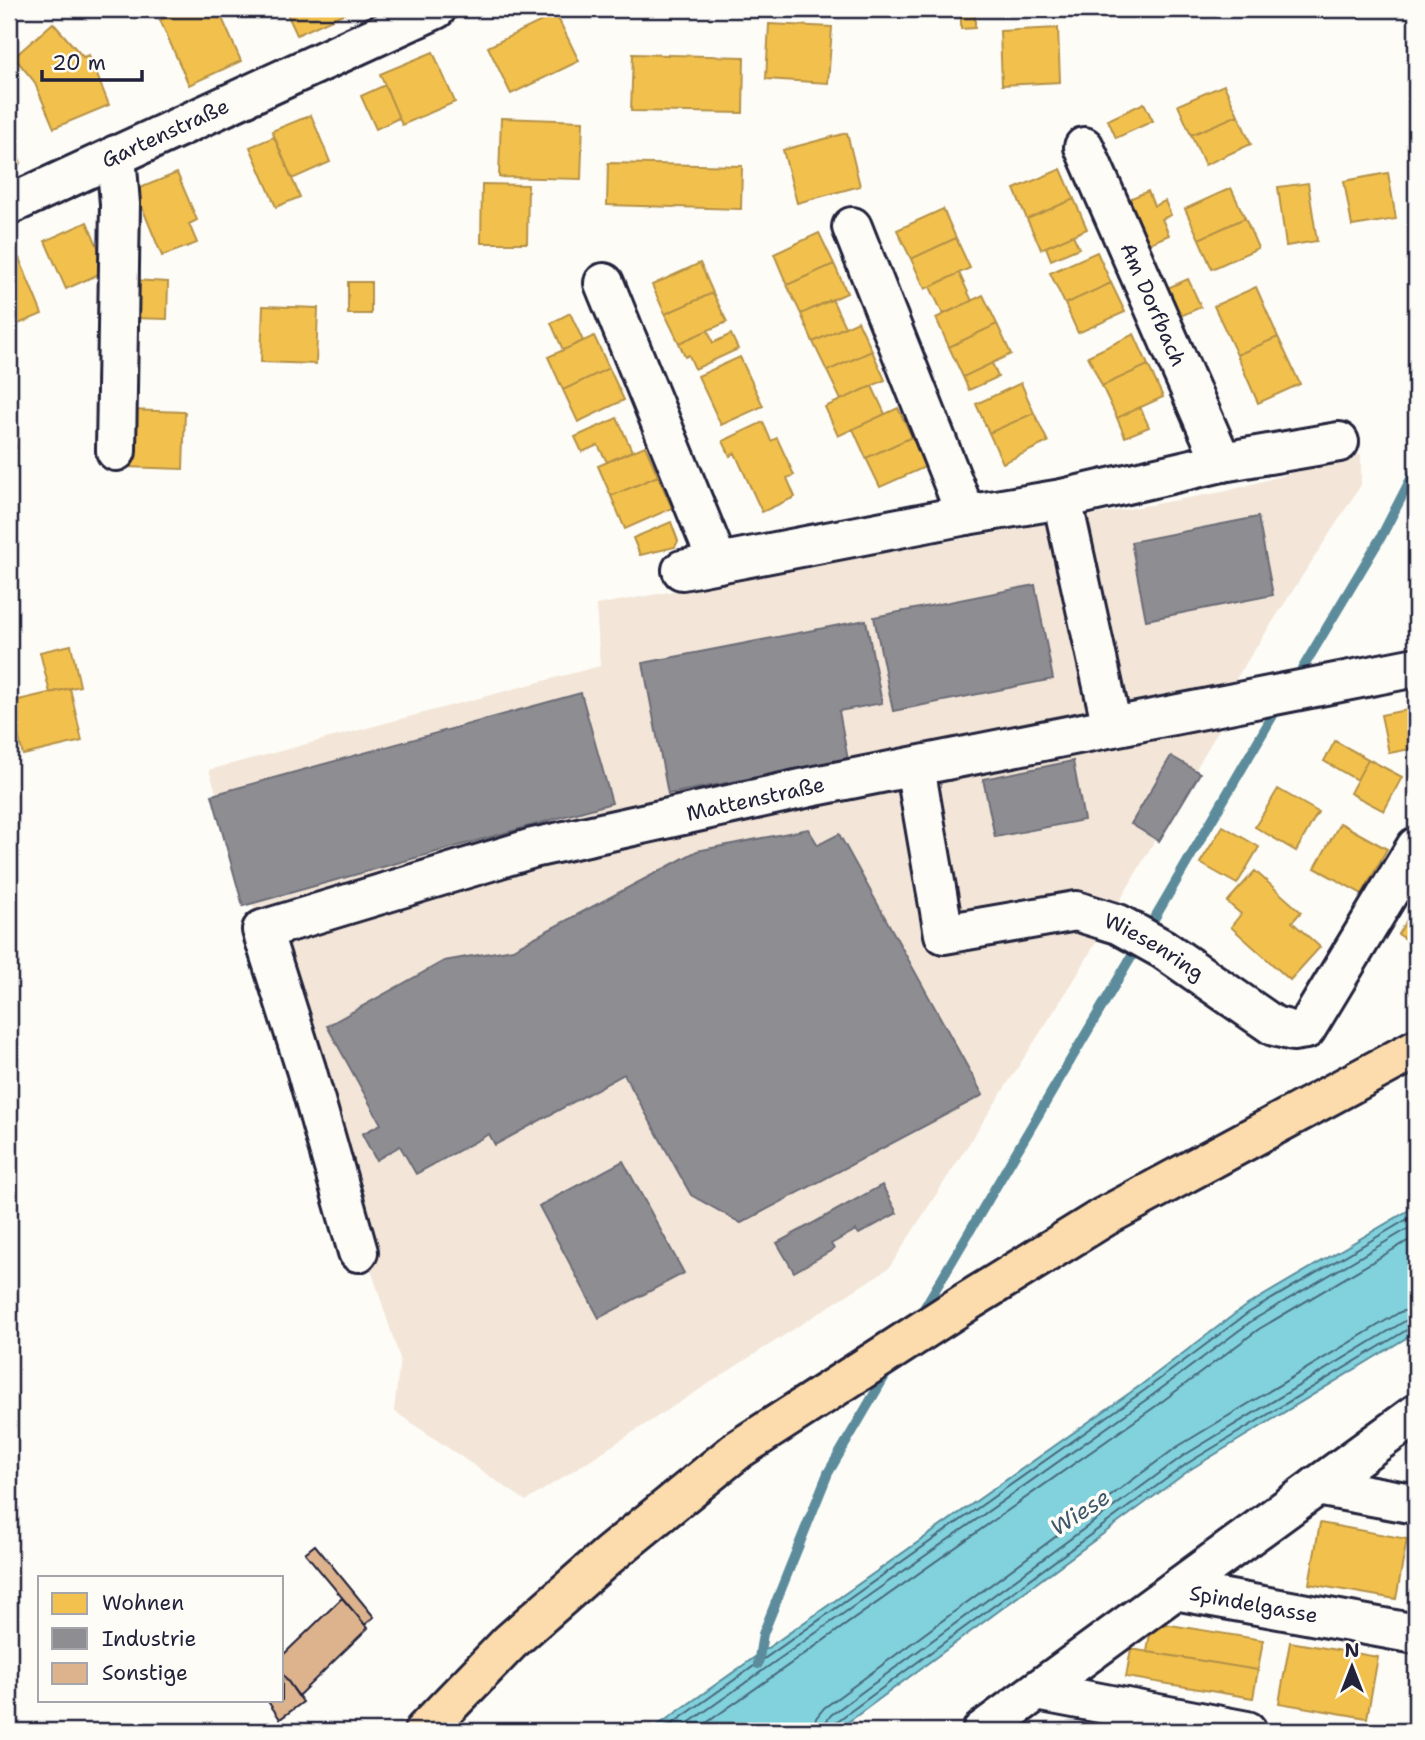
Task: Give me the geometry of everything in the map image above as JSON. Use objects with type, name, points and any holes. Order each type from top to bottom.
[{"type":"main road","points":[[424,1731],[510,1642],[609,1555],[739,1449],[1104,1216],[1416,1049]]},
{"type":"street","name":"Gartenstraße","points":[[9,205],[436,9]]},
{"type":"street","name":"Am Dorfbach","points":[[1084,147],[1222,462]]},
{"type":"street","points":[[116,155],[120,204],[116,451]]},
{"type":"street","points":[[852,227],[966,515]]},
{"type":"street","points":[[604,283],[700,567],[1062,499],[1222,462],[1339,442]]},
{"type":"street","points":[[1062,499],[1112,727]]},
{"type":"street","name":"Mattenstraße","points":[[358,1252],[306,1069],[262,930],[533,848],[915,767],[1416,667]]},
{"type":"street","name":"Wiesenring","points":[[915,767],[944,934],[1076,911],[1128,929],[1163,949],[1274,1026],[1293,1031],[1306,1029],[1416,847]]},
{"type":"street","points":[[982,1731],[1416,1414]]},
{"type":"street","points":[[1317,1486],[1416,1504]]},
{"type":"street","name":"Spindelgasse","points":[[1175,1590],[1416,1634]]},
{"type":"street","points":[[1037,1691],[1247,1731]]},
{"type":"shaded area","points":[[1361,454],[1361,485],[1237,677],[1222,724],[1076,977],[889,1268],[526,1501],[394,1411],[400,1359],[209,770],[600,666],[596,605],[1227,491]]},
{"type":"water","name":"Wiese","points":[[1416,1206],[1416,1332],[1191,1469],[836,1731],[650,1731],[1141,1385],[1244,1307]]},
{"type":"building: Wohnen","points":[[185,9],[218,9],[241,61],[189,85],[160,20]]},
{"type":"building: Wohnen","points":[[285,9],[351,9],[352,10],[297,35]]},
{"type":"building: Wohnen","points":[[961,9],[995,9],[996,12],[975,12],[975,28],[961,29]]},
{"type":"building: Wohnen","points":[[556,14],[579,61],[511,94],[488,47]]},
{"type":"building: Wohnen","points":[[53,23],[83,57],[89,55],[109,105],[54,128],[34,81],[14,57]]},
{"type":"building: Wohnen","points":[[769,24],[832,27],[828,83],[766,79]]},
{"type":"building: Wohnen","points":[[1058,28],[1060,82],[1002,85],[1000,31]]},
{"type":"building: Wohnen","points":[[433,52],[455,102],[402,125],[380,74]]},
{"type":"building: Wohnen","points":[[633,54],[744,57],[743,113],[631,111]]},
{"type":"building: Wohnen","points":[[385,85],[399,118],[376,129],[361,96]]},
{"type":"building: Wohnen","points":[[1224,85],[1238,115],[1191,135],[1178,105]]},
{"type":"building: Wohnen","points":[[1144,103],[1153,121],[1116,138],[1108,120]]},
{"type":"building: Wohnen","points":[[311,115],[330,162],[292,179],[272,131]]},
{"type":"building: Wohnen","points":[[1238,115],[1251,144],[1205,165],[1191,135]]},
{"type":"building: Wohnen","points":[[501,118],[583,121],[581,179],[499,177]]},
{"type":"building: Wohnen","points":[[847,133],[860,186],[797,203],[783,150]]},
{"type":"building: Wohnen","points":[[9,137],[21,163],[9,168]]},
{"type":"building: Wohnen","points":[[274,137],[300,197],[276,207],[250,147]]},
{"type":"building: Wohnen","points":[[608,163],[742,166],[741,209],[607,205]]},
{"type":"building: Wohnen","points":[[1061,169],[1074,199],[1027,219],[1014,189]]},
{"type":"building: Wohnen","points":[[177,173],[197,220],[189,224],[197,243],[162,256],[135,190]]},
{"type":"building: Wohnen","points":[[1388,173],[1396,219],[1352,226],[1344,181]]},
{"type":"building: Wohnen","points":[[1308,183],[1317,241],[1286,246],[1278,187]]},
{"type":"building: Wohnen","points":[[482,184],[528,185],[527,243],[481,243]]},
{"type":"building: Wohnen","points":[[1231,188],[1245,218],[1199,239],[1185,209]]},
{"type":"building: Wohnen","points":[[1148,191],[1154,206],[1165,201],[1171,215],[1162,219],[1169,235],[1141,247],[1122,202]]},
{"type":"building: Wohnen","points":[[1074,199],[1087,229],[1041,249],[1027,219]]},
{"type":"building: Wohnen","points":[[943,209],[956,238],[911,259],[897,230]]},
{"type":"building: Wohnen","points":[[1245,218],[1258,248],[1212,269],[1199,239]]},
{"type":"building: Wohnen","points":[[87,222],[108,270],[66,289],[45,241]]},
{"type":"building: Wohnen","points":[[819,233],[834,264],[787,285],[774,254]]},
{"type":"building: Wohnen","points":[[1073,235],[1079,248],[1051,260],[1046,247]]},
{"type":"building: Wohnen","points":[[956,238],[970,268],[925,289],[911,259]]},
{"type":"building: Wohnen","points":[[1097,252],[1111,283],[1065,304],[1050,273]]},
{"type":"building: Wohnen","points":[[19,258],[42,314],[9,328],[9,262]]},
{"type":"building: Wohnen","points":[[700,263],[713,293],[665,314],[652,285]]},
{"type":"building: Wohnen","points":[[834,264],[847,293],[801,314],[787,285]]},
{"type":"building: Wohnen","points":[[959,273],[972,301],[943,314],[930,287]]},
{"type":"building: Wohnen","points":[[1188,279],[1201,307],[1176,318],[1163,290]]},
{"type":"building: Wohnen","points":[[132,280],[168,282],[167,319],[131,318]]},
{"type":"building: Wohnen","points":[[348,282],[371,282],[371,314],[348,314]]},
{"type":"building: Wohnen","points":[[1111,283],[1125,312],[1078,333],[1065,304]]},
{"type":"building: Wohnen","points":[[1256,287],[1278,337],[1237,355],[1214,306]]},
{"type":"building: Wohnen","points":[[713,293],[727,322],[679,343],[665,314]]},
{"type":"building: Wohnen","points":[[983,295],[997,324],[949,347],[936,318]]},
{"type":"building: Wohnen","points":[[832,299],[845,327],[813,342],[801,314]]},
{"type":"building: Wohnen","points":[[263,306],[318,308],[316,364],[261,362]]},
{"type":"building: Wohnen","points":[[570,313],[583,341],[563,350],[551,323]]},
{"type":"building: Wohnen","points":[[858,321],[872,351],[827,371],[813,342]]},
{"type":"building: Wohnen","points":[[997,324],[1011,354],[963,377],[949,347]]},
{"type":"building: Wohnen","points":[[708,330],[713,343],[731,334],[738,349],[695,369],[689,355],[685,357],[679,343]]},
{"type":"building: Wohnen","points":[[1134,334],[1148,365],[1102,386],[1088,356]]},
{"type":"building: Wohnen","points":[[594,336],[609,368],[563,390],[548,357]]},
{"type":"building: Wohnen","points":[[1278,337],[1300,384],[1258,403],[1237,355]]},
{"type":"building: Wohnen","points":[[872,351],[885,380],[841,400],[827,371]]},
{"type":"building: Wohnen","points":[[740,357],[763,406],[721,425],[698,376]]},
{"type":"building: Wohnen","points":[[992,363],[998,377],[969,390],[963,377]]},
{"type":"building: Wohnen","points":[[1148,365],[1163,397],[1117,418],[1102,386]]},
{"type":"building: Wohnen","points":[[609,368],[624,400],[578,422],[563,390]]},
{"type":"building: Wohnen","points":[[1021,383],[1034,413],[989,433],[976,404]]},
{"type":"building: Wohnen","points":[[872,386],[885,414],[838,436],[825,407]]},
{"type":"building: Wohnen","points":[[9,394],[16,448],[9,450]]},
{"type":"building: Wohnen","points":[[1140,407],[1149,427],[1125,437],[1117,418]]},
{"type":"building: Wohnen","points":[[898,408],[912,437],[866,458],[853,429]]},
{"type":"building: Wohnen","points":[[127,410],[185,412],[183,469],[125,467]]},
{"type":"building: Wohnen","points":[[1034,413],[1048,442],[1003,463],[989,433]]},
{"type":"building: Wohnen","points":[[617,418],[632,451],[607,462],[598,445],[582,452],[575,437]]},
{"type":"building: Wohnen","points":[[763,422],[771,441],[777,438],[794,475],[787,478],[795,497],[762,512],[735,453],[730,456],[723,441]]},
{"type":"building: Wohnen","points":[[912,437],[925,467],[880,487],[866,458]]},
{"type":"building: Wohnen","points":[[645,446],[658,476],[611,496],[598,466]]},
{"type":"building: Wohnen","points":[[658,476],[672,508],[625,529],[611,496]]},
{"type":"building: Wohnen","points":[[671,522],[678,541],[675,547],[640,555],[633,538]]},
{"type":"building: Wohnen","points":[[71,645],[80,686],[50,693],[40,652]]},
{"type":"building: Wohnen","points":[[70,688],[82,741],[23,755],[10,702]]},
{"type":"building: Wohnen","points":[[1416,708],[1416,748],[1389,753],[1381,715]]},
{"type":"building: Wohnen","points":[[1335,741],[1368,759],[1357,780],[1324,761]]},
{"type":"building: Wohnen","points":[[1368,759],[1402,777],[1384,811],[1350,793]]},
{"type":"building: Wohnen","points":[[1278,789],[1318,812],[1296,851],[1255,827]]},
{"type":"building: Wohnen","points":[[1340,823],[1387,849],[1362,894],[1315,868]]},
{"type":"building: Wohnen","points":[[1223,826],[1259,847],[1237,884],[1200,863]]},
{"type":"building: Wohnen","points":[[1255,871],[1301,912],[1292,922],[1320,947],[1290,980],[1231,927],[1241,914],[1227,902]]},
{"type":"building: Wohnen","points":[[1416,906],[1416,946],[1398,934]]},
{"type":"building: Wohnen","points":[[1320,1523],[1407,1539],[1396,1599],[1309,1584]]},
{"type":"building: Wohnen","points":[[1152,1622],[1263,1640],[1258,1670],[1147,1652]]},
{"type":"building: Wohnen","points":[[1290,1642],[1378,1657],[1367,1718],[1279,1703]]},
{"type":"building: Wohnen","points":[[1131,1649],[1258,1670],[1253,1698],[1126,1677]]},
{"type":"building: Wohnen","points":[[1416,1667],[1416,1730],[1405,1728]]},
{"type":"building: Industrie","points":[[1258,517],[1273,595],[1146,620],[1131,542]]},
{"type":"building: Industrie","points":[[1035,585],[1053,679],[893,711],[874,617]]},
{"type":"building: Industrie","points":[[866,620],[882,703],[839,711],[848,760],[668,794],[643,663]]},
{"type":"building: Industrie","points":[[581,693],[612,803],[243,906],[212,795]]},
{"type":"building: Industrie","points":[[1171,756],[1200,773],[1159,841],[1131,824]]},
{"type":"building: Industrie","points":[[1073,761],[1084,820],[995,837],[983,779]]},
{"type":"building: Industrie","points":[[808,829],[818,845],[839,834],[983,1095],[741,1223],[691,1195],[624,1074],[495,1145],[489,1134],[416,1174],[400,1146],[376,1160],[362,1134],[381,1124],[327,1026],[444,961],[513,949],[697,851]]},
{"type":"building: Industrie","points":[[623,1161],[684,1273],[599,1318],[539,1206]]},
{"type":"building: Industrie","points":[[882,1185],[897,1213],[859,1234],[856,1230],[831,1244],[834,1249],[794,1272],[777,1243]]},
{"type":"building: Sonstige","points":[[315,1545],[374,1617],[365,1625],[305,1553]]},
{"type":"building: Sonstige","points":[[342,1598],[368,1628],[298,1696],[284,1676],[284,1654]]},
{"type":"building: Sonstige","points":[[284,1676],[303,1702],[280,1719],[268,1702],[284,1702]]},
{"type":"waterway","points":[[1295,681],[1381,537],[1416,469]]},
{"type":"waterway","points":[[1147,931],[1279,705]]},
{"type":"waterway","points":[[919,1317],[1139,944]]},
{"type":"waterway","points":[[758,1664],[763,1634],[828,1473],[889,1369]]}]
